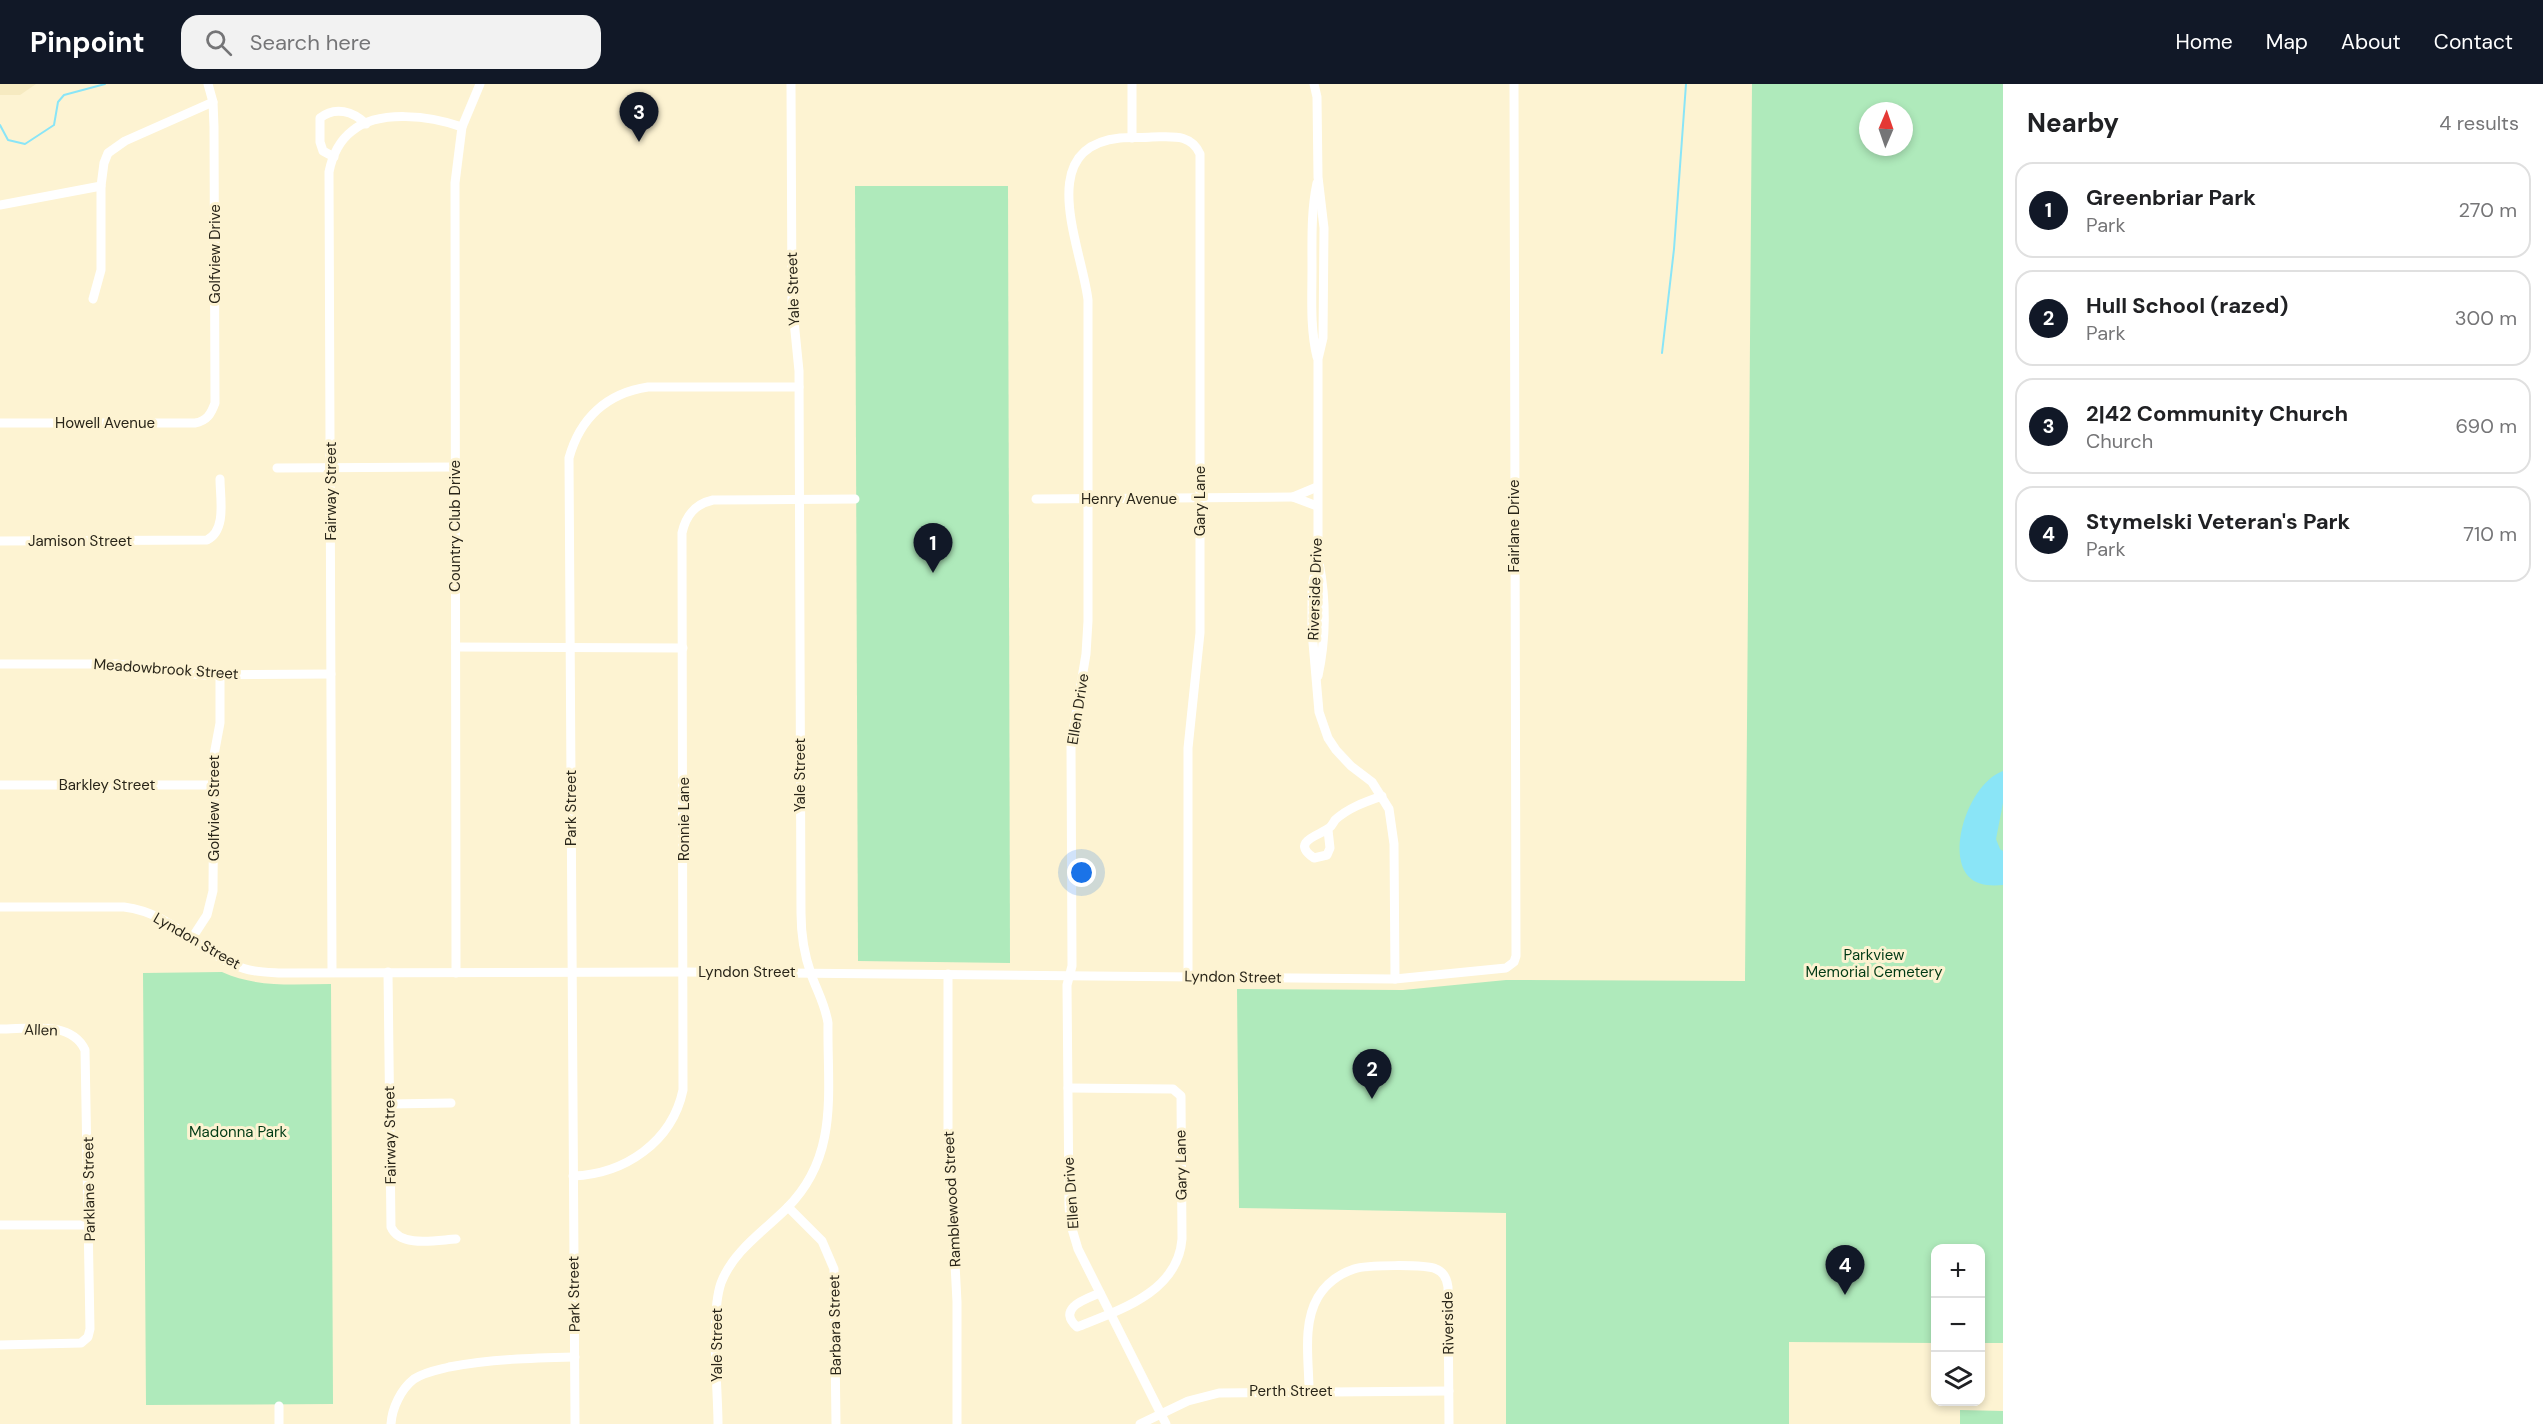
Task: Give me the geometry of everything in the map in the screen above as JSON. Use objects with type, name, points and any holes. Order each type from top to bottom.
[{"type":"street","name":"Country Club Drive","points":[[456,973],[455,183],[462,127],[480,84]]},
{"type":"street","name":"Yale Street","points":[[718,1424],[716,1311],[722,1282],[741,1251],[788,1207],[814,1172],[823,1151],[826,1132],[828,1023],[821,995],[811,973],[803,939],[801,913],[799,387],[792,301],[791,84]]},
{"type":"street","points":[[1132,84],[1132,138]]},
{"type":"street","name":"Riverside Drive","points":[[1314,84],[1317,97],[1318,177],[1324,260],[1323,338],[1318,359],[1318,557],[1312,587],[1313,654],[1319,712],[1328,738],[1351,766],[1372,782],[1389,809],[1394,832],[1395,979]]},
{"type":"street","name":"Riverside Drive","points":[[1317,97],[1321,84]]},
{"type":"street","name":"Fairlane Drive","points":[[1509,966],[1514,962],[1516,956],[1514,84]]},
{"type":"street","name":"Golfview Drive","points":[[208,417],[215,403],[211,86]]},
{"type":"street","points":[[93,298],[101,270],[101,186],[105,159],[113,148],[213,102]]},
{"type":"street","points":[[334,156],[323,151],[320,141],[320,118],[329,113],[347,111],[357,115],[366,124]]},
{"type":"street","name":"Fairway Street","points":[[332,972],[329,172],[341,142],[353,130],[366,124],[398,117],[442,122],[462,127]]},
{"type":"street","name":"Ellen Drive","points":[[1132,138],[1119,138],[1092,146],[1074,164],[1069,182],[1070,218],[1088,300],[1088,642],[1071,744],[1072,967],[1069,976],[1068,1088],[1070,1222],[1078,1249],[1166,1424]]},
{"type":"street","name":"Gary Lane","points":[[1132,138],[1184,138],[1194,143],[1200,154],[1200,633],[1188,748],[1188,976]]},
{"type":"street","points":[[0,205],[101,186]]},
{"type":"street","name":"Park Street","points":[[575,1424],[569,458],[577,435],[588,418],[614,397],[648,387],[799,387]]},
{"type":"street","name":"Howell Avenue","points":[[0,423],[195,423],[208,417]]},
{"type":"street","points":[[277,468],[455,467]]},
{"type":"street","name":"Jamison Street","points":[[0,541],[204,541],[214,536],[220,524],[220,479]]},
{"type":"street","name":"Henry Avenue","points":[[1036,499],[1293,497],[1317,487]]},
{"type":"street","name":"Henry Avenue","points":[[1293,497],[1317,506]]},
{"type":"street","points":[[800,498],[855,499]]},
{"type":"street","name":"Ronnie Lane","points":[[573,1176],[600,1174],[625,1164],[657,1138],[674,1116],[684,1082],[682,533],[686,519],[692,510],[713,500],[800,498]]},
{"type":"street","points":[[456,647],[683,648]]},
{"type":"street","name":"Meadowbrook Street","points":[[0,664],[116,664],[180,673],[331,674]]},
{"type":"street","name":"Golfview Street","points":[[192,938],[207,915],[213,891],[214,754],[220,723],[220,674]]},
{"type":"street","name":"Barkley Street","points":[[0,785],[214,785]]},
{"type":"street","points":[[1328,830],[1347,811],[1382,796]]},
{"type":"street","name":"Lyndon Street","points":[[0,907],[134,908],[158,916],[220,957],[249,970],[1395,979],[1502,969],[1509,966]]},
{"type":"street","name":"Fairway Street","points":[[388,972],[392,1231],[397,1237],[407,1240],[456,1239]]},
{"type":"street","name":"Ramblewood Street","points":[[948,974],[948,1130],[957,1312],[957,1424]]},
{"type":"street","name":"Allen","points":[[0,1029],[60,1029],[79,1039]]},
{"type":"street","name":"Parklane Street","points":[[0,1345],[75,1344],[86,1340],[90,1329],[87,1058],[86,1050],[79,1039]]},
{"type":"street","name":"Gary Lane","points":[[1068,1088],[1173,1089],[1180,1095],[1182,1239],[1179,1258],[1171,1274],[1160,1286],[1110,1314]]},
{"type":"street","points":[[390,1104],[451,1103]]},
{"type":"street","name":"Barbara Street","points":[[788,1207],[822,1241],[834,1269],[836,1424]]},
{"type":"street","points":[[0,1226],[90,1225]]},
{"type":"street","name":"Riverside","points":[[1309,1391],[1309,1324],[1317,1299],[1328,1285],[1343,1274],[1360,1268],[1378,1266],[1432,1268],[1440,1271],[1446,1278],[1449,1391]]},
{"type":"street","points":[[1100,1293],[1074,1304],[1071,1309],[1071,1320],[1077,1327],[1110,1314]]},
{"type":"street","points":[[391,1424],[395,1406],[413,1380],[430,1371],[500,1358],[575,1357]]},
{"type":"street","points":[[1449,1391],[1449,1424]]},
{"type":"street","name":"Perth Street","points":[[1140,1424],[1188,1401],[1219,1393],[1449,1391]]},
{"type":"street","points":[[279,1406],[279,1424]]},
{"type":"shaded area","points":[[0,84],[36,84],[20,95],[0,95]]},
{"type":"green space","name":"Parkview Memorial Cemetery","points":[[1752,84],[2003,84],[2003,1343],[1985,1343],[1985,1244],[1931,1244],[1931,1343],[1789,1342],[1789,1424],[1506,1424],[1506,1213],[1239,1208],[1237,989],[1403,990],[1506,980],[1745,981]]},
{"type":"green space","points":[[855,186],[1008,186],[1010,963],[858,961]]},
{"type":"green space","name":"Madonna Park","points":[[222,972],[262,983],[331,984],[333,1404],[146,1405],[143,973]]},
{"type":"green space","points":[[1960,1410],[2003,1411],[2003,1424],[1960,1424]]},
{"type":"water","points":[[2003,771],[2003,803],[1996,839],[2003,851],[2003,885],[1984,885],[1968,876],[1962,864],[1961,834],[1965,818],[1981,788]]},
{"type":"waterway","points":[[0,125],[8,140],[25,144],[54,125],[58,102],[64,95],[105,84]]},
{"type":"waterway","points":[[1662,353],[1674,249],[1686,84]]},
{"type":"place","name":"2|42 Community Church","points":[[639,142]]},
{"type":"place","name":"Greenbriar Park","points":[[933,573]]},
{"type":"place","name":"Hull School (razed)","points":[[1372,1099]]},
{"type":"place","name":"Stymelski Veteran's Park","points":[[1845,1295]]}]
